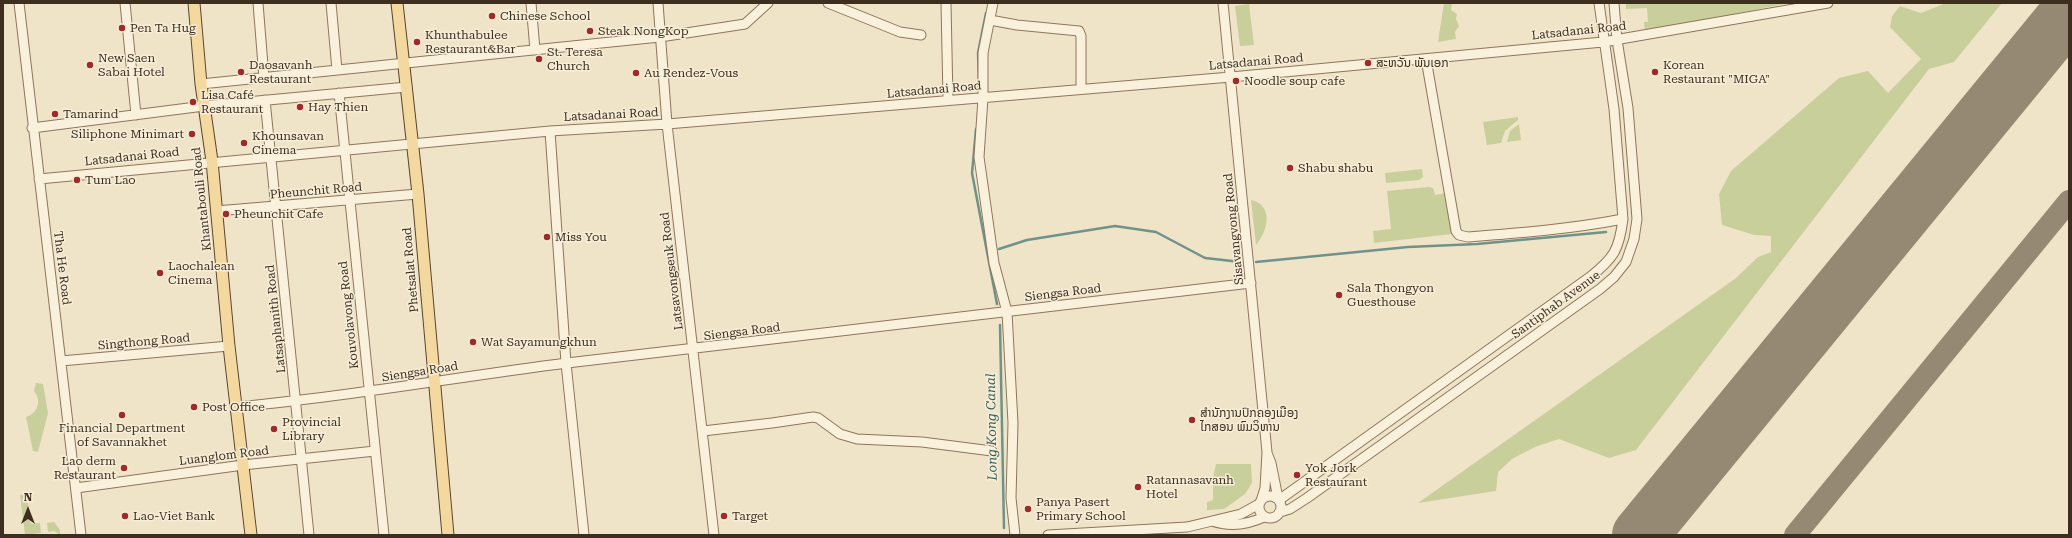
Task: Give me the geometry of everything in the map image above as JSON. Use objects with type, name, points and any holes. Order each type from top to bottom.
[{"type":"main road","name":"Khantabouli Road","points":[[194,3],[201,84],[212,162],[229,346],[251,535]]},
{"type":"main road","name":"Phetsalat Road","points":[[397,3],[418,194],[433,381],[448,535]]},
{"type":"street","name":"Tha He Road","points":[[19,3],[32,128],[81,535]]},
{"type":"street","points":[[125,3],[136,115]]},
{"type":"street","points":[[258,3],[264,78]]},
{"type":"street","points":[[331,3],[337,70]]},
{"type":"street","points":[[531,3],[535,50]]},
{"type":"street","name":"Latsavongseuk Road","points":[[658,3],[667,124],[714,535]]},
{"type":"street","points":[[201,84],[660,37],[745,24],[768,3]]},
{"type":"street","points":[[828,3],[900,32],[921,35]]},
{"type":"street","points":[[946,3],[948,100]]},
{"type":"street","points":[[994,3],[983,53],[983,98],[979,157],[994,263],[1007,312],[1013,423],[1011,498],[1015,535]]},
{"type":"street","name":"Sisavangvong Road","points":[[1223,3],[1266,452]]},
{"type":"street","name":"Santiphab Avenue","points":[[1279,499],[1590,278],[1614,255],[1621,236],[1622,219],[1614,112],[1599,3]]},
{"type":"street","name":"Santiphab Avenue","points":[[1280,512],[1290,509],[1307,498],[1600,289],[1614,278],[1626,262],[1634,239],[1637,219],[1628,108],[1617,40],[1614,3]]},
{"type":"street","name":"Latsadanai Road","points":[[39,179],[271,156],[550,131],[667,124],[983,98],[1231,77],[1604,42],[1828,3]]},
{"type":"street","points":[[990,20],[1017,26],[1079,31],[1081,36],[1081,89]]},
{"type":"street","points":[[1426,59],[1456,231],[1459,235],[1468,237],[1535,232],[1622,219]]},
{"type":"street","points":[[32,128],[204,106],[407,86]]},
{"type":"street","name":"Kouvolavong Road","points":[[339,93],[384,535]]},
{"type":"street","name":"Latsaphanith Road","points":[[265,100],[297,401],[309,535]]},
{"type":"street","points":[[550,131],[566,363],[584,535]]},
{"type":"street","name":"Pheunchit Road","points":[[216,211],[418,194]]},
{"type":"street","name":"Siengsa Road","points":[[236,407],[369,392],[433,381],[566,363],[694,350],[1251,283]]},
{"type":"street","name":"Singthong Road","points":[[61,361],[229,346]]},
{"type":"street","points":[[703,431],[772,423],[813,416],[840,434],[857,439],[922,442],[992,451]]},
{"type":"street","name":"Luanglom Road","points":[[76,488],[243,465],[375,451]]},
{"type":"street","points":[[1264,517],[1259,511],[1260,502],[1265,488],[1266,452]]},
{"type":"street","points":[[1212,521],[1222,524],[1246,524],[1264,517],[1275,517],[1280,512],[1279,499],[1271,463],[1266,452]]},
{"type":"street","points":[[1048,535],[1187,527],[1241,514],[1260,502],[1266,496],[1279,499]]},
{"type":"green space","points":[[1444,3],[1452,3],[1451,10],[1457,14],[1456,19],[1459,26],[1455,32],[1456,39],[1438,42]]},
{"type":"green space","points":[[1626,3],[1789,3],[1645,32],[1644,22],[1648,22],[1647,8],[1626,9]]},
{"type":"green space","points":[[1946,3],[2002,3],[1954,62],[1929,69],[1636,450],[1609,458],[1559,439],[1535,447],[1512,459],[1498,472],[1496,491],[1418,503],[1736,278],[1758,257],[1771,252],[1771,236],[1754,235],[1722,225],[1719,194],[1731,171],[1839,78],[1868,71],[1888,93],[1921,59],[1890,27],[1892,16],[1900,6],[1921,13]]},
{"type":"green space","points":[[1249,4],[1254,45],[1240,46],[1235,6]]},
{"type":"green space","points":[[1518,117],[1518,120],[1505,131],[1501,143],[1487,145],[1483,122]]},
{"type":"green space","points":[[1519,124],[1521,140],[1507,142],[1510,131]]},
{"type":"green space","points":[[1422,169],[1423,177],[1419,180],[1386,183],[1385,173]]},
{"type":"green space","points":[[1429,187],[1433,188],[1435,195],[1446,193],[1452,234],[1374,243],[1373,231],[1391,229],[1387,191]]},
{"type":"green space","points":[[1251,200],[1263,207],[1267,219],[1264,233],[1256,245]]},
{"type":"green space","points":[[36,383],[43,384],[48,413],[38,452],[33,451],[26,417],[33,413],[38,406],[38,399],[34,391]]},
{"type":"green space","points":[[1216,464],[1251,464],[1252,483],[1245,494],[1224,509],[1207,510],[1207,502],[1213,500],[1213,478]]},
{"type":"green space","points":[[27,494],[30,522],[32,524],[40,523],[41,533],[25,535],[20,495]]},
{"type":"green space","points":[[54,522],[60,530],[60,535],[54,531],[48,532],[47,523]]},
{"type":"waterway","name":"Long Kong Canal","points":[[979,81],[978,53],[986,13]]},
{"type":"waterway","name":"Long Kong Canal","points":[[976,129],[972,173],[997,304]]},
{"type":"waterway","points":[[999,249],[1027,240],[1115,226],[1156,232],[1205,258],[1241,262]]},
{"type":"waterway","points":[[1256,262],[1408,247],[1477,244],[1606,232]]},
{"type":"waterway","name":"Long Kong Canal","points":[[1000,325],[1004,528]]},
{"type":"taxiway","points":[[1795,535],[2069,201]]},
{"type":"runway","points":[[1640,535],[2069,12]]},
{"type":"place","name":"Chinese School","points":[[492,16]]},
{"type":"place","name":"Pen Ta Hug","points":[[122,28]]},
{"type":"place","name":"Steak NongKop","points":[[590,31]]},
{"type":"place","name":"Khunthabulee Restaurant&Bar","points":[[417,42]]},
{"type":"place","name":"St. Teresa Church","points":[[539,59]]},
{"type":"place","name":"ສະຫວັນ ພັນເອກ","points":[[1368,63]]},
{"type":"place","name":"New Saen Sabai Hotel","points":[[90,65]]},
{"type":"place","name":"Daosavanh Restaurant","points":[[241,72]]},
{"type":"place","name":"Korean Restaurant \"MIGA\"","points":[[1655,72]]},
{"type":"place","name":"Au Rendez-Vous","points":[[636,73]]},
{"type":"place","name":"Noodle soup cafe","points":[[1236,81]]},
{"type":"place","name":"Lisa Café Restaurant","points":[[193,102]]},
{"type":"place","name":"Hay Thien","points":[[300,107]]},
{"type":"place","name":"Tamarind","points":[[55,114]]},
{"type":"place","name":"Siliphone Minimart","points":[[192,134]]},
{"type":"place","name":"Khounsavan Cinema","points":[[244,143]]},
{"type":"place","name":"Shabu shabu","points":[[1290,168]]},
{"type":"place","name":"Tum Lao","points":[[77,180]]},
{"type":"place","name":"Pheunchit Cafe","points":[[226,214]]},
{"type":"place","name":"Miss You","points":[[547,237]]},
{"type":"place","name":"Laochalean Cinema","points":[[160,273]]},
{"type":"place","name":"Sala Thongyon Guesthouse","points":[[1339,295]]},
{"type":"place","name":"Wat Sayamungkhun","points":[[473,342]]},
{"type":"place","name":"Post Office","points":[[194,407]]},
{"type":"place","name":"Financial Department of Savannakhet","points":[[122,415]]},
{"type":"place","name":"ສຳນັກງານປົກຄອງເມືອງ ໄກສອນ ພົມວິຫານ","points":[[1192,420]]},
{"type":"place","name":"Provincial Library","points":[[274,429]]},
{"type":"place","name":"Lao derm Restaurant","points":[[124,468]]},
{"type":"place","name":"Yok Jork Restaurant","points":[[1297,475]]},
{"type":"place","name":"Ratannasavanh Hotel","points":[[1138,487]]},
{"type":"place","name":"Panya Pasert Primary School","points":[[1028,509]]},
{"type":"place","name":"Lao-Viet Bank","points":[[125,516]]},
{"type":"place","name":"Target","points":[[724,516]]}]
